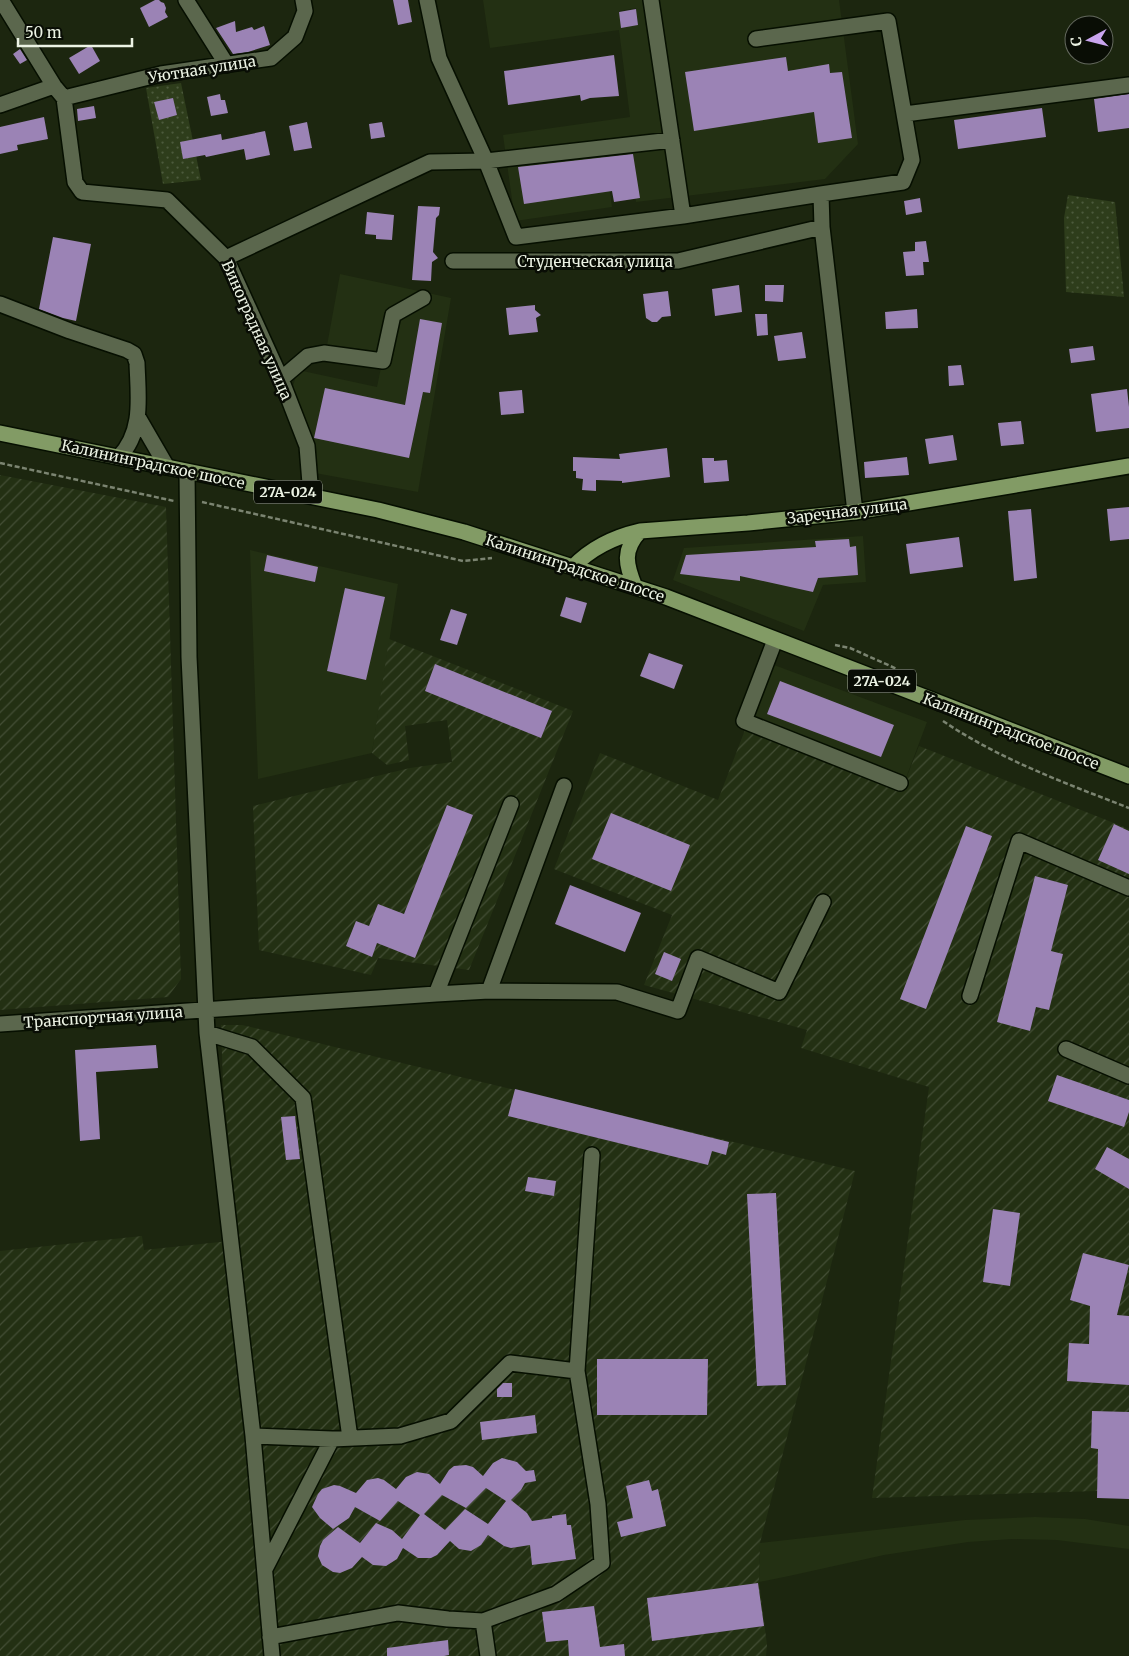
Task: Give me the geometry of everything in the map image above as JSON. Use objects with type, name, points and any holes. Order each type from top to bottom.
[{"type":"main road","name":"Калининградское шоссе","points":[[0,433],[378,510],[464,532],[666,597],[1129,776]]},
{"type":"main road","name":"Заречная улица","points":[[573,567],[583,556],[605,543],[624,534],[640,531],[748,523],[855,512],[1129,466]]},
{"type":"main road","points":[[636,587],[628,571],[627,561],[628,549],[632,540],[640,531]]},
{"type":"street","points":[[1,0],[54,86],[64,98]]},
{"type":"street","points":[[186,0],[227,65]]},
{"type":"street","name":"Уютная улица","points":[[64,98],[161,74],[271,58],[295,38],[305,11],[303,0]]},
{"type":"street","points":[[427,0],[439,58],[486,161],[516,237],[682,216],[903,182],[912,160],[888,21],[756,39]]},
{"type":"street","points":[[651,0],[682,216]]},
{"type":"street","points":[[905,114],[1129,85]]},
{"type":"street","points":[[0,105],[54,86]]},
{"type":"street","name":"Виноградная улица","points":[[64,98],[75,182],[82,192],[167,200],[226,258],[281,379],[307,446],[311,496]]},
{"type":"street","points":[[226,258],[430,162],[486,161],[672,140]]},
{"type":"street","points":[[821,194],[822,228],[855,512]]},
{"type":"street","name":"Студенческая улица","points":[[453,261],[678,261],[822,228]]},
{"type":"street","points":[[281,379],[308,356],[324,353],[383,360],[393,315],[423,298]]},
{"type":"street","points":[[0,304],[134,354],[137,363],[138,417],[135,434],[128,447],[119,456]]},
{"type":"street","points":[[138,417],[167,467]]},
{"type":"street","points":[[187,472],[189,657],[207,1033],[253,1436],[272,1656]]},
{"type":"street","points":[[776,640],[744,721],[900,783]]},
{"type":"street","points":[[489,991],[564,786]]},
{"type":"street","points":[[436,994],[511,804]]},
{"type":"street","points":[[970,996],[1019,841],[1129,888]]},
{"type":"street","name":"Транспортная улица","points":[[0,1024],[489,991],[617,992],[678,1011],[698,958],[778,992],[823,902]]},
{"type":"street","points":[[207,1033],[252,1047],[303,1098],[350,1438]]},
{"type":"street","points":[[1066,1049],[1129,1076]]},
{"type":"street","points":[[270,1637],[398,1613],[483,1621],[556,1594],[602,1563],[598,1504],[578,1371],[592,1155]]},
{"type":"street","points":[[253,1436],[332,1439],[400,1436],[451,1421],[510,1363],[578,1371]]},
{"type":"street","points":[[265,1570],[332,1439]]},
{"type":"street","points":[[483,1621],[488,1656]]},
{"type":"path","points":[[0,463],[179,502],[208,502],[463,561],[495,558]]},
{"type":"shaded area","points":[[483,0],[839,0],[858,144],[825,179],[636,202],[629,147],[604,151],[612,207],[515,221],[503,135],[630,117],[619,30],[490,48]],"holes":[[[636,8],[638,24],[622,27],[619,11]]]},
{"type":"shaded area","points":[[181,83],[201,180],[163,184],[146,88]]},
{"type":"shaded area","points":[[1068,195],[1115,202],[1124,297],[1066,292],[1064,218]]},
{"type":"shaded area","points":[[340,274],[451,298],[418,492],[315,473],[293,386],[298,370],[377,387],[382,363],[326,351]]},
{"type":"shaded area","points":[[0,475],[166,507],[181,979],[168,997],[0,1010]]},
{"type":"shaded area","points":[[863,536],[866,582],[823,585],[804,631],[673,580],[684,548]]},
{"type":"shaded area","points":[[250,550],[398,584],[372,753],[258,779]]},
{"type":"shaded area","points":[[389,639],[573,711],[469,970],[378,958],[371,975],[259,950],[253,806],[410,768],[452,762],[447,720],[405,726],[409,760],[387,765],[372,753]]},
{"type":"shaded area","points":[[758,659],[927,722],[906,778],[750,718],[745,730],[735,720]]},
{"type":"shaded area","points":[[745,730],[902,789],[919,746],[1129,829],[1129,1490],[872,1498],[929,1087],[801,1048],[807,1030],[644,985],[672,915],[554,869],[600,753],[718,800]]},
{"type":"shaded area","points":[[221,1025],[242,1025],[855,1171],[760,1543],[759,1582],[767,1645],[766,1656],[0,1656],[0,1251],[142,1236],[144,1250],[239,1240],[223,1085]]},
{"type":"shaded area","points":[[1035,1517],[1085,1519],[1129,1526],[1129,1549],[1057,1540],[1012,1539],[968,1542],[884,1555],[759,1582],[760,1543],[965,1520]]},
{"type":"building","points":[[155,0],[164,3],[165,12],[168,17],[149,27],[140,8]]},
{"type":"building","points":[[393,0],[408,0],[412,22],[398,25]]},
{"type":"building","points":[[636,9],[638,25],[621,28],[619,12]]},
{"type":"building","points":[[235,21],[236,32],[252,27],[254,30],[264,26],[270,45],[248,52],[233,54],[216,28]]},
{"type":"building","points":[[91,45],[100,61],[79,74],[69,58]]},
{"type":"building","points":[[20,49],[27,60],[20,64],[13,54]]},
{"type":"building","points":[[614,55],[619,96],[590,98],[581,101],[580,95],[508,105],[504,71]]},
{"type":"building","points":[[786,57],[788,71],[829,64],[830,73],[842,72],[852,138],[818,143],[814,112],[694,131],[685,72]]},
{"type":"building","points":[[220,94],[221,100],[225,100],[228,113],[211,116],[207,97]]},
{"type":"building","points":[[1129,94],[1129,128],[1098,132],[1094,99]]},
{"type":"building","points":[[173,98],[177,115],[159,120],[154,102]]},
{"type":"building","points":[[94,106],[96,118],[78,121],[77,109]]},
{"type":"building","points":[[1042,108],[1046,137],[958,149],[954,120]]},
{"type":"building","points":[[44,117],[48,139],[17,145],[18,150],[0,154],[0,127]]},
{"type":"building","points":[[307,122],[312,148],[294,151],[289,126]]},
{"type":"building","points":[[382,122],[385,137],[371,139],[369,124]]},
{"type":"building","points":[[265,131],[270,155],[246,160],[244,149],[206,157],[205,155],[183,159],[180,142],[221,134],[222,140]]},
{"type":"building","points":[[633,154],[640,198],[614,202],[612,191],[524,204],[518,167]]},
{"type":"building","points":[[920,198],[922,212],[906,215],[904,201]]},
{"type":"building","points":[[418,206],[440,207],[439,215],[436,218],[433,252],[438,258],[432,262],[431,281],[412,280]]},
{"type":"building","points":[[367,212],[394,215],[392,240],[376,239],[376,235],[365,234]]},
{"type":"building","points":[[53,237],[91,244],[76,321],[39,309]]},
{"type":"building","points":[[926,241],[929,262],[923,262],[924,275],[906,276],[903,252],[915,251],[915,242]]},
{"type":"building","points":[[739,285],[742,312],[715,316],[712,289]]},
{"type":"building","points":[[765,285],[784,285],[783,302],[765,301]]},
{"type":"building","points":[[668,291],[671,316],[662,317],[657,322],[652,322],[646,318],[643,294]]},
{"type":"building","points":[[535,305],[535,310],[541,315],[536,318],[538,332],[509,335],[506,308]]},
{"type":"building","points":[[917,309],[918,328],[886,329],[885,312]]},
{"type":"building","points":[[755,314],[767,314],[768,335],[757,336]]},
{"type":"building","points":[[420,319],[442,323],[430,393],[423,392],[409,458],[314,438],[325,388],[405,405]]},
{"type":"building","points":[[802,332],[806,358],[778,361],[774,336]]},
{"type":"building","points":[[1093,346],[1095,360],[1071,363],[1069,349]]},
{"type":"building","points":[[961,365],[964,385],[949,386],[948,366]]},
{"type":"building","points":[[1127,389],[1129,428],[1096,432],[1091,394]]},
{"type":"building","points":[[522,390],[524,413],[501,415],[499,392]]},
{"type":"building","points":[[1021,421],[1024,444],[1001,446],[998,423]]},
{"type":"building","points":[[953,435],[957,460],[929,464],[925,439]]},
{"type":"building","points":[[667,448],[670,477],[622,483],[622,481],[596,480],[596,491],[582,490],[583,479],[576,478],[576,471],[573,471],[573,457],[620,459],[619,454]]},
{"type":"building","points":[[907,457],[909,475],[865,478],[864,462]]},
{"type":"building","points":[[702,458],[714,458],[714,461],[727,460],[729,481],[704,483]]},
{"type":"building","points":[[1129,507],[1129,539],[1110,541],[1107,509]]},
{"type":"building","points":[[1031,509],[1037,578],[1014,581],[1008,511]]},
{"type":"building","points":[[959,537],[963,567],[910,574],[906,544]]},
{"type":"building","points":[[849,539],[850,547],[856,546],[858,575],[818,578],[813,592],[740,576],[740,581],[680,574],[686,555],[816,547],[815,541]]},
{"type":"building","points":[[267,555],[318,567],[315,582],[264,571]]},
{"type":"building","points":[[345,588],[385,597],[366,680],[327,671]]},
{"type":"building","points":[[566,597],[587,603],[581,623],[560,616]]},
{"type":"building","points":[[451,609],[467,614],[457,645],[440,640]]},
{"type":"building","points":[[649,653],[683,665],[674,689],[640,676]]},
{"type":"building","points":[[435,664],[552,711],[541,738],[425,691]]},
{"type":"building","points":[[780,681],[894,725],[881,757],[767,714]]},
{"type":"building","points":[[447,805],[473,815],[415,958],[377,943],[372,957],[346,946],[356,921],[369,926],[378,904],[404,914]]},
{"type":"building","points":[[611,813],[690,845],[671,891],[592,859]]},
{"type":"building","points":[[1114,824],[1129,831],[1129,874],[1098,860]]},
{"type":"building","points":[[966,826],[992,836],[926,1009],[900,999]]},
{"type":"building","points":[[1035,876],[1068,885],[1051,951],[1063,954],[1049,1010],[1036,1007],[1030,1031],[997,1022]]},
{"type":"building","points":[[570,885],[641,913],[625,952],[555,924]]},
{"type":"building","points":[[664,952],[681,959],[672,981],[655,974]]},
{"type":"building","points":[[156,1045],[158,1068],[96,1072],[100,1139],[80,1141],[75,1050]]},
{"type":"building","points":[[1057,1075],[1129,1100],[1129,1112],[1124,1127],[1048,1101]]},
{"type":"building","points":[[515,1089],[729,1142],[726,1155],[712,1151],[708,1165],[508,1116]]},
{"type":"building","points":[[295,1116],[300,1159],[286,1160],[281,1117]]},
{"type":"building","points":[[1107,1147],[1129,1159],[1129,1189],[1095,1169]]},
{"type":"building","points":[[528,1177],[556,1181],[554,1196],[525,1191]]},
{"type":"building","points":[[776,1193],[786,1385],[757,1386],[747,1194]]},
{"type":"building","points":[[993,1209],[1020,1213],[1010,1286],[983,1282]]},
{"type":"building","points":[[1083,1253],[1129,1265],[1117,1315],[1129,1316],[1129,1385],[1067,1381],[1069,1343],[1089,1344],[1090,1306],[1070,1300]]},
{"type":"building","points":[[597,1359],[708,1359],[707,1415],[597,1415]]},
{"type":"building","points":[[503,1383],[512,1383],[512,1397],[497,1397],[497,1389]]},
{"type":"building","points":[[1092,1411],[1129,1412],[1129,1499],[1097,1498],[1098,1449],[1091,1448]]},
{"type":"building","points":[[535,1415],[537,1433],[482,1440],[480,1422]]},
{"type":"building","points":[[502,1458],[517,1462],[526,1471],[534,1470],[536,1481],[525,1483],[511,1500],[527,1513],[532,1521],[566,1514],[567,1525],[571,1525],[576,1559],[532,1565],[530,1545],[511,1548],[504,1546],[488,1535],[481,1545],[471,1551],[459,1549],[450,1541],[437,1555],[431,1558],[418,1558],[403,1548],[397,1559],[386,1566],[373,1565],[362,1557],[352,1568],[340,1573],[333,1572],[322,1565],[318,1556],[320,1546],[323,1540],[338,1527],[360,1543],[376,1523],[392,1530],[402,1539],[420,1515],[398,1501],[380,1521],[355,1507],[349,1518],[333,1529],[320,1518],[312,1507],[322,1489],[334,1485],[356,1493],[367,1480],[378,1478],[396,1489],[406,1477],[417,1472],[429,1474],[440,1484],[454,1466],[466,1465],[473,1467],[483,1476],[493,1463]],"holes":[[[486,1488],[506,1501],[488,1524],[465,1509],[445,1530],[424,1514],[442,1495],[466,1508]]]},
{"type":"building","points":[[649,1480],[652,1491],[658,1489],[666,1526],[621,1537],[617,1522],[633,1518],[626,1486]]},
{"type":"building","points":[[758,1583],[764,1626],[652,1641],[647,1598]]},
{"type":"building","points":[[594,1606],[600,1647],[624,1644],[625,1656],[569,1656],[568,1640],[546,1642],[542,1612]]},
{"type":"building","points":[[448,1640],[449,1655],[387,1656],[387,1648]]}]
